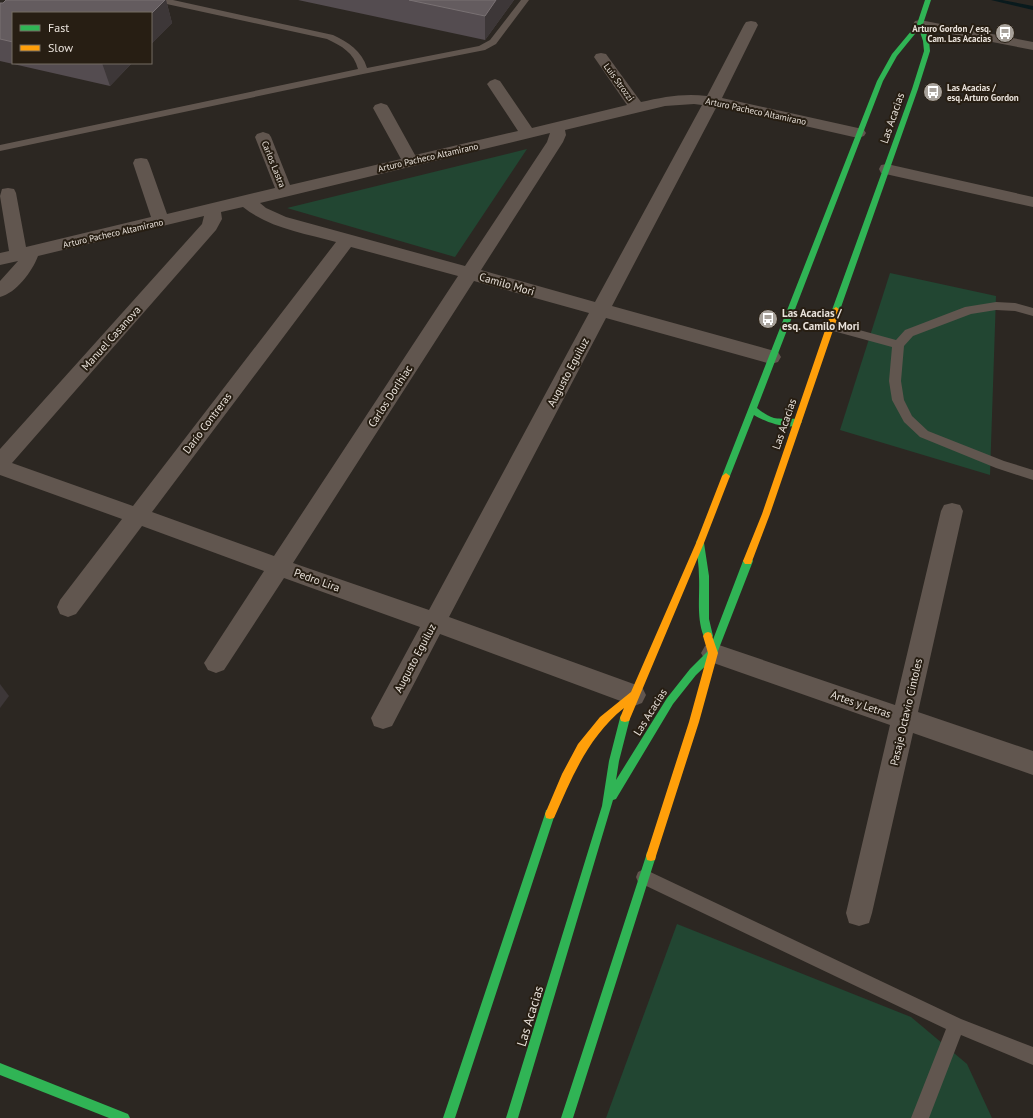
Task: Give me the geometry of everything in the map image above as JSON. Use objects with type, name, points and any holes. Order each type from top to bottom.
[{"type":"main road","name":"Las Acacias","points":[[512,1118],[607,806],[618,744],[634,695],[700,543],[858,133],[880,81],[894,55],[920,24],[928,0]]},
{"type":"main road","name":"Las Acacias","points":[[607,806],[670,701],[693,672],[713,653],[766,514],[830,326],[887,169],[912,88],[927,51],[926,41],[920,24]]},
{"type":"main road","points":[[880,81],[892,81]]},
{"type":"main road","points":[[752,408],[762,416],[772,421],[789,423],[798,422]]},
{"type":"main road","points":[[568,1118],[694,722],[713,653],[704,620],[704,576],[700,543]]},
{"type":"main road","points":[[449,1118],[544,831],[559,791],[577,754],[591,733],[614,709],[634,695]]},
{"type":"main road","points":[[0,1069],[124,1118]]},
{"type":"street","points":[[920,24],[1033,46]]},
{"type":"street","name":"Augusto Eguiluz","points":[[383,718],[751,25]]},
{"type":"street","name":"Luis Strozzi","points":[[601,58],[637,108]]},
{"type":"street","points":[[495,84],[528,134]]},
{"type":"street","name":"Arturo Pacheco Altamirano","points":[[0,260],[676,100],[712,101],[858,133]]},
{"type":"street","points":[[381,108],[411,162]]},
{"type":"street","name":"Carlos Dorlhiac","points":[[216,663],[555,142],[558,135],[557,127]]},
{"type":"street","name":"Carlos Lastra","points":[[262,137],[285,192]]},
{"type":"street","points":[[140,163],[161,221]]},
{"type":"street","points":[[887,169],[1033,202]]},
{"type":"street","points":[[0,291],[28,260],[8,193]]},
{"type":"street","name":"Camilo Mori","points":[[247,201],[269,217],[347,240],[771,357]]},
{"type":"street","name":"Manuel Casanova","points":[[0,463],[210,226],[213,219],[212,209]]},
{"type":"street","name":"Darío Contreras","points":[[68,607],[347,240]]},
{"type":"street","name":"Pedro Lira","points":[[0,467],[279,566],[634,695]]},
{"type":"street","name":"Pasaje Octavio Cintoles","points":[[859,913],[952,511]]},
{"type":"street","name":"Artes y Letras","points":[[713,653],[1033,763]]},
{"type":"lane","points":[[162,0],[330,37],[354,51],[359,57],[363,70]]},
{"type":"lane","points":[[0,148],[363,70],[482,48],[493,42],[525,0]]},
{"type":"lane","points":[[1033,312],[1015,307],[996,306],[968,310],[909,333],[898,345],[894,381],[898,400],[908,419],[924,434],[1000,465],[1033,475]]},
{"type":"lane","points":[[830,326],[898,345]]},
{"type":"lane","points":[[644,877],[956,1025],[1033,1056]]},
{"type":"lane","points":[[920,1118],[956,1025]]},
{"type":"green space","points":[[527,149],[455,257],[287,208]]},
{"type":"green space","points":[[890,273],[996,296],[990,475],[840,430]]},
{"type":"green space","points":[[677,924],[911,1017],[967,1064],[992,1118],[606,1118]]},
{"type":"building","points":[[6,0],[165,0],[152,13],[12,12],[12,42],[0,39],[0,3],[3,3]]},
{"type":"building","points":[[409,0],[496,0],[485,16]]},
{"type":"waterway","points":[[994,0],[1033,8]]},
{"type":"traffic: fast","points":[[726,476],[880,81],[894,55],[920,24],[928,0]]},
{"type":"traffic: fast","points":[[836,310],[915,89],[927,51],[926,41],[920,24]]},
{"type":"traffic: fast","points":[[752,408],[762,416],[773,421],[798,422]]},
{"type":"traffic: fast","points":[[700,543],[704,576],[704,619],[708,636]]},
{"type":"traffic: fast","points":[[612,796],[670,701],[693,672],[713,653],[748,561]]},
{"type":"traffic: fast","points":[[512,1118],[607,806],[614,761],[625,718]]},
{"type":"traffic: fast","points":[[449,1118],[550,814]]},
{"type":"traffic: fast","points":[[567,1118],[651,856]]},
{"type":"traffic: fast","points":[[0,1069],[124,1118]]},
{"type":"traffic: slow","points":[[748,561],[766,514],[836,310]]},
{"type":"traffic: slow","points":[[625,718],[700,543],[726,476]]},
{"type":"traffic: slow","points":[[651,856],[694,722],[713,653],[708,636]]},
{"type":"traffic: slow","points":[[550,814],[565,778],[582,747],[604,720],[634,695]]},
{"type":"place","name":"Arturo Gordon / esq. Cam. Las Acacias","points":[[1005,33]]},
{"type":"place","name":"Las Acacias / esq. Arturo Gordon","points":[[933,92]]},
{"type":"place","name":"Las Acacias / esq. Camilo Mori","points":[[768,319]]}]
